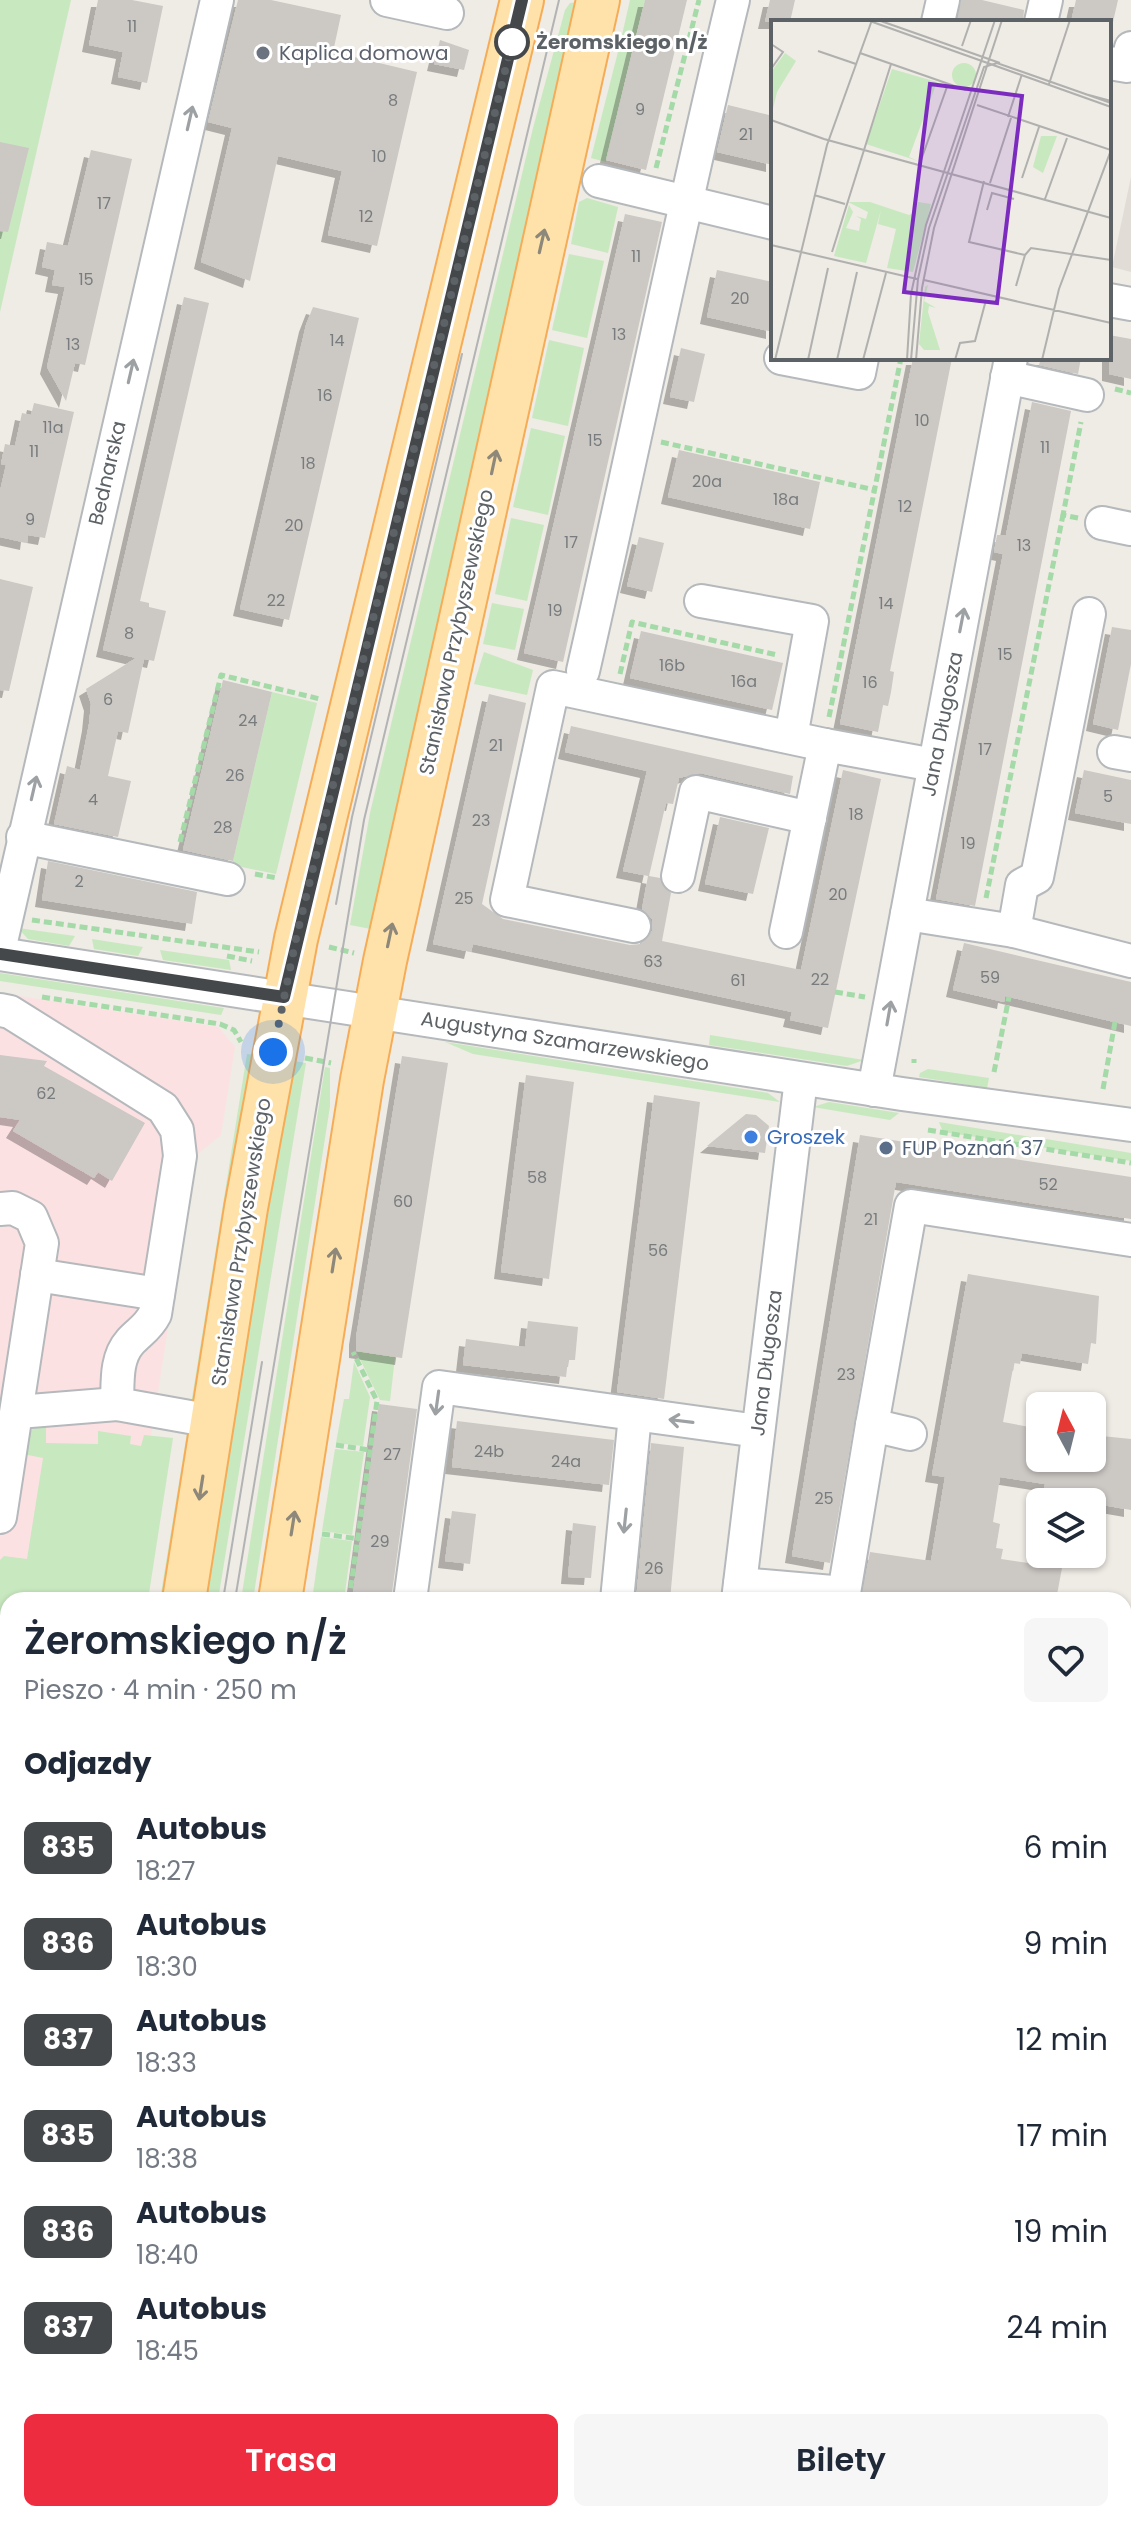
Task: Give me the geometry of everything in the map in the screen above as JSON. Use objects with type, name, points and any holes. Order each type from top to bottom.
[{"type":"main road","name":"Stanisława Przybyszewskiego","points":[[185,1592],[284,997],[522,0]]},
{"type":"main road","name":"Stanisława Przybyszewskiego","points":[[281,1592],[375,1011],[522,332],[598,0]]},
{"type":"street","name":"Bednarska","points":[[0,946],[217,0]]},
{"type":"street","points":[[387,0],[447,13]]},
{"type":"street","points":[[583,671],[637,437],[668,192],[714,0]]},
{"type":"street","points":[[668,192],[733,0]]},
{"type":"street","points":[[938,20],[943,0]]},
{"type":"street","points":[[1111,63],[1127,66],[1131,48]]},
{"type":"street","points":[[599,181],[668,192],[771,222]]},
{"type":"street","points":[[1111,300],[1131,304]]},
{"type":"street","points":[[791,360],[859,373],[862,360]]},
{"type":"street","points":[[1009,367],[1087,395]]},
{"type":"street","name":"Jana Długosza","points":[[874,1090],[1009,367]]},
{"type":"street","points":[[701,601],[812,621],[791,737]]},
{"type":"street","points":[[1014,931],[1022,885],[1037,877],[1089,614]]},
{"type":"street","points":[[634,926],[507,900],[553,687],[791,737],[826,737],[934,765]]},
{"type":"street","points":[[786,932],[826,737]]},
{"type":"street","points":[[678,876],[696,792],[810,818]]},
{"type":"street","points":[[23,837],[238,876]]},
{"type":"street","points":[[907,914],[1014,931],[1131,961]]},
{"type":"street","name":"Augustyna Szamarzewskiego","points":[[0,954],[801,1079],[1131,1125]]},
{"type":"street","points":[[13,1002],[10,1012],[163,1108],[177,1130],[180,1156],[155,1314],[147,1329],[129,1343],[119,1360],[117,1404]]},
{"type":"street","name":"Jana Długosza","points":[[739,1592],[801,1079]]},
{"type":"street","points":[[845,1592],[911,1206],[1131,1240]]},
{"type":"street","points":[[0,1209],[23,1211],[37,1224],[42,1243],[0,1517]]},
{"type":"street","points":[[37,1275],[158,1294]]},
{"type":"street","points":[[411,1592],[439,1387],[758,1431]]},
{"type":"street","points":[[18,1412],[117,1404],[212,1421]]},
{"type":"street","points":[[618,1592],[635,1415]]},
{"type":"street","points":[[872,1425],[910,1434]]},
{"type":"path","points":[[668,192],[699,0]]},
{"type":"path","points":[[826,737],[901,360]]},
{"type":"path","points":[[980,926],[1087,395]]},
{"type":"path","points":[[637,437],[875,490]]},
{"type":"path","points":[[1063,515],[1116,526]]},
{"type":"path","points":[[618,685],[632,622],[805,661]]},
{"type":"path","points":[[176,858],[221,675],[326,700]]},
{"type":"path","points":[[238,876],[282,879]]},
{"type":"path","points":[[20,914],[33,920],[242,954],[256,954],[264,942]]},
{"type":"path","points":[[323,946],[346,951]]},
{"type":"path","points":[[835,992],[870,998]]},
{"type":"path","points":[[994,1072],[1009,997]]},
{"type":"path","points":[[13,1002],[230,1025],[239,1036],[241,1053]]},
{"type":"path","points":[[1103,1089],[1115,1022]]},
{"type":"path","points":[[307,1059],[326,1062]]},
{"type":"path","points":[[913,1125],[943,1134],[1131,1163]]},
{"type":"path","points":[[350,1344],[377,1401],[350,1592]]},
{"type":"path","points":[[331,1445],[370,1450]]},
{"type":"path","points":[[317,1533],[359,1539]]},
{"type":"shaded area","points":[[1131,177],[1131,272],[1112,267]]},
{"type":"shaded area","points":[[0,993],[218,1027],[235,1047],[221,1135],[195,1156],[148,1455],[16,1592],[0,1592]]},
{"type":"green space","points":[[0,0],[71,0],[0,312]]},
{"type":"green space","points":[[630,0],[645,0],[635,39],[622,35]]},
{"type":"green space","points":[[578,2],[376,930],[350,925],[370,813],[533,128],[565,10],[570,3]]},
{"type":"green space","points":[[620,44],[633,47],[606,162],[591,158]]},
{"type":"green space","points":[[587,198],[618,207],[608,253],[571,244],[579,202]]},
{"type":"green space","points":[[569,254],[604,261],[587,338],[552,330]]},
{"type":"green space","points":[[549,340],[584,348],[568,426],[532,418]]},
{"type":"green space","points":[[531,428],[565,436],[548,515],[513,507]]},
{"type":"green space","points":[[511,518],[544,525],[527,601],[495,594]]},
{"type":"green space","points":[[492,603],[524,609],[515,650],[483,644]]},
{"type":"green space","points":[[484,652],[533,670],[527,695],[474,684]]},
{"type":"green space","points":[[272,692],[317,703],[276,874],[232,865]]},
{"type":"green space","points":[[18,928],[75,936],[69,946],[28,939]]},
{"type":"green space","points":[[92,939],[143,947],[138,956],[94,949]]},
{"type":"green space","points":[[160,950],[229,960],[231,970],[163,960]]},
{"type":"green space","points":[[0,973],[224,1008],[221,1015],[0,981]]},
{"type":"green space","points":[[710,1035],[864,1060],[847,1066],[709,1045]]},
{"type":"green space","points":[[445,1042],[768,1093],[780,1102],[473,1054]]},
{"type":"green space","points":[[247,1054],[254,1055],[197,1405],[191,1405]]},
{"type":"green space","points":[[293,1061],[306,1063],[219,1592],[203,1592],[282,1088]]},
{"type":"green space","points":[[325,1067],[330,1068],[330,1106],[254,1592],[242,1592]]},
{"type":"green space","points":[[928,1069],[989,1078],[987,1088],[919,1077]]},
{"type":"green space","points":[[829,1102],[899,1113],[890,1120],[813,1107]]},
{"type":"green space","points":[[939,1122],[1031,1137],[1029,1145],[943,1132]]},
{"type":"green space","points":[[1034,1137],[1131,1153],[1131,1161],[1033,1146]]},
{"type":"green space","points":[[356,1351],[395,1357],[390,1401],[380,1400]]},
{"type":"green space","points":[[354,1362],[370,1397],[363,1446],[336,1443],[344,1399],[349,1399]]},
{"type":"green space","points":[[46,1423],[46,1443],[98,1444],[98,1431],[131,1436],[130,1444],[141,1446],[144,1435],[173,1438],[149,1592],[0,1592],[0,1560],[4,1556],[27,1559],[43,1458],[23,1454],[29,1434],[35,1427]]},
{"type":"green space","points":[[187,1433],[192,1435],[167,1592],[161,1592]]},
{"type":"green space","points":[[335,1449],[364,1452],[352,1535],[322,1531]]},
{"type":"green space","points":[[321,1537],[352,1541],[345,1592],[313,1592]]},
{"type":"building","points":[[98,0],[132,0],[163,6],[147,83],[118,77],[123,52],[89,45]]},
{"type":"building","points":[[238,0],[271,0],[341,15],[333,52],[417,72],[377,246],[328,235],[342,171],[278,156],[250,281],[201,262],[232,128],[208,122]]},
{"type":"building","points":[[645,0],[687,0],[646,170],[606,160]]},
{"type":"building","points":[[770,0],[795,0],[790,20],[765,22]]},
{"type":"building","points":[[961,0],[982,0],[1024,10],[1023,20],[957,20]]},
{"type":"building","points":[[1076,0],[1118,0],[1113,22],[1071,20]]},
{"type":"building","points":[[440,40],[469,50],[464,70],[434,64]]},
{"type":"building","points":[[728,105],[771,116],[771,165],[717,152]]},
{"type":"building","points":[[0,142],[29,148],[8,232],[0,231]]},
{"type":"building","points":[[91,150],[132,159],[85,365],[75,363],[66,401],[47,367],[65,287],[52,285],[55,270],[42,267],[47,242],[68,246]]},
{"type":"building","points":[[625,214],[662,222],[563,662],[524,653]]},
{"type":"building","points":[[717,270],[771,282],[771,332],[707,317]]},
{"type":"building","points":[[184,297],[209,303],[140,601],[166,611],[154,661],[144,659],[128,733],[118,731],[108,776],[131,781],[118,837],[54,824],[67,766],[80,770],[91,704],[86,689],[136,658],[103,650]]},
{"type":"building","points":[[313,307],[359,318],[289,620],[240,609],[306,325]]},
{"type":"building","points":[[1111,335],[1131,339],[1131,379],[1109,374]]},
{"type":"building","points":[[681,348],[705,354],[694,402],[670,397]]},
{"type":"building","points":[[913,360],[952,360],[890,671],[894,672],[888,706],[883,705],[878,732],[840,724]]},
{"type":"building","points":[[1040,360],[1081,360],[1078,374],[1039,365]]},
{"type":"building","points":[[1032,402],[1071,411],[975,906],[936,899],[1003,554],[994,552],[997,535],[1006,535]]},
{"type":"building","points":[[34,403],[74,412],[45,538],[28,535],[27,543],[0,537],[0,491],[6,465],[1,464],[5,444],[15,446],[22,413],[31,415]]},
{"type":"building","points":[[679,450],[820,482],[810,529],[668,497]]},
{"type":"building","points":[[639,537],[664,543],[652,592],[627,586]]},
{"type":"building","points":[[0,579],[33,587],[9,691],[0,690]]},
{"type":"building","points":[[1112,627],[1131,630],[1131,664],[1118,730],[1093,724]]},
{"type":"building","points":[[641,631],[783,663],[772,710],[630,678]]},
{"type":"building","points":[[223,680],[272,692],[233,861],[183,850]]},
{"type":"building","points":[[489,694],[526,703],[482,904],[503,919],[630,945],[641,944],[652,931],[652,919],[642,909],[648,876],[623,871],[647,771],[565,752],[571,726],[793,776],[790,794],[700,773],[679,778],[673,804],[666,803],[649,876],[660,878],[671,893],[662,941],[801,970],[843,770],[881,779],[828,1028],[790,1020],[792,1012],[473,944],[471,952],[433,944]]},
{"type":"building","points":[[1084,770],[1131,780],[1131,824],[1075,813]]},
{"type":"building","points":[[720,817],[769,828],[753,894],[705,884]]},
{"type":"building","points":[[48,861],[197,892],[192,924],[42,900]]},
{"type":"building","points":[[964,943],[1131,982],[1131,1026],[1005,996],[1004,1002],[953,990]]},
{"type":"building","points":[[0,1055],[47,1061],[44,1066],[145,1123],[112,1181],[98,1172],[94,1178],[13,1131],[20,1120],[0,1117]]},
{"type":"building","points":[[402,1056],[448,1063],[402,1358],[356,1351],[356,1338]]},
{"type":"building","points":[[526,1075],[574,1082],[549,1279],[501,1272]]},
{"type":"building","points":[[654,1095],[700,1102],[664,1399],[617,1392]]},
{"type":"building","name":"Groszek","points":[[746,1114],[756,1115],[769,1126],[765,1153],[707,1146]]},
{"type":"building","points":[[860,1135],[1131,1177],[1131,1219],[896,1182],[830,1563],[792,1556]]},
{"type":"building","points":[[968,1274],[1099,1296],[1096,1344],[1091,1343],[1088,1364],[1022,1353],[1020,1364],[1014,1363],[1003,1422],[1026,1426],[1026,1472],[1106,1472],[1106,1436],[1131,1439],[1131,1510],[1106,1506],[1106,1488],[1044,1488],[1045,1484],[1000,1477],[993,1522],[1000,1524],[996,1548],[1003,1549],[1001,1559],[1026,1563],[1026,1568],[1062,1568],[1058,1592],[862,1592],[870,1552],[931,1561],[945,1477],[932,1475]]},
{"type":"building","points":[[528,1321],[578,1327],[575,1360],[568,1360],[566,1377],[463,1365],[466,1339],[525,1347]]},
{"type":"building","points":[[379,1404],[417,1409],[392,1592],[353,1592]]},
{"type":"building","points":[[457,1421],[614,1440],[609,1485],[452,1467]]},
{"type":"building","points":[[651,1443],[684,1447],[671,1592],[637,1592]]},
{"type":"building","points":[[452,1511],[476,1514],[470,1564],[445,1561]]},
{"type":"building","points":[[573,1523],[596,1526],[591,1578],[568,1577]]},
{"type":"tram line","points":[[236,1592],[364,820],[559,0]]},
{"type":"tram line","points":[[336,904],[352,817],[462,354]]},
{"type":"tram line","points":[[224,1592],[262,1362]]},
{"type":"bus line","name":"835","points":[[0,954],[284,997],[522,0]]},
{"type":"place","name":"Żeromskiego n/ż","points":[[512,42]]},
{"type":"place","name":"Kaplica domowa","points":[[263,53]]},
{"type":"place","name":"Groszek","points":[[751,1137]]},
{"type":"place","name":"FUP Poznań 37","points":[[886,1148]]},
{"type":"route","points":[[273,1052],[296,939],[512,42]]}]
